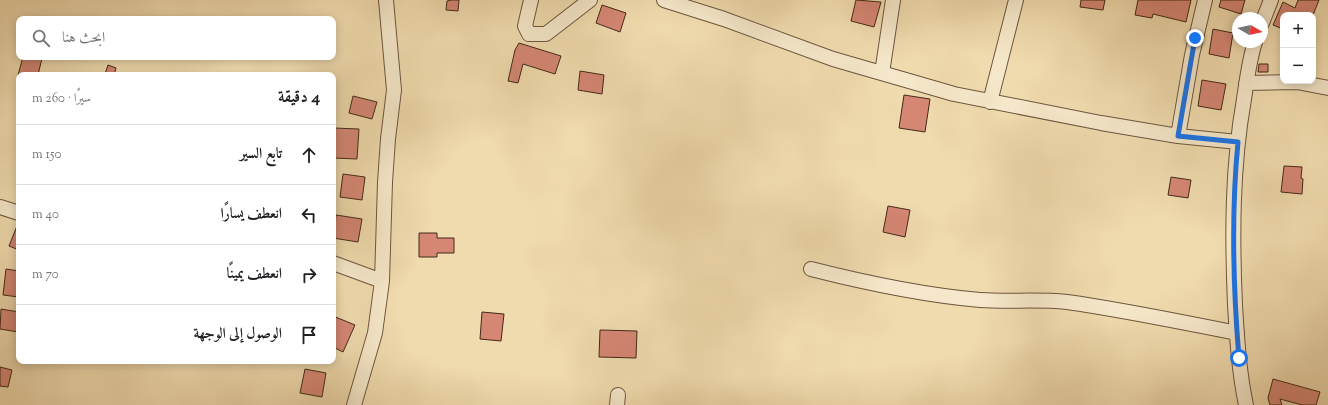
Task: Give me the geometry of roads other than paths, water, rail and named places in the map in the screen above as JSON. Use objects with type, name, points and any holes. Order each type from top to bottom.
[{"type":"street","points":[[354,405],[375,333],[382,281],[385,182],[388,139],[394,90],[386,0]]},
{"type":"street","points":[[531,0],[524,26],[529,34],[536,36],[546,34],[590,0]]},
{"type":"street","points":[[664,0],[724,19],[833,59],[954,94],[990,102],[1178,136],[1238,142]]},
{"type":"street","points":[[882,73],[893,0]]},
{"type":"street","points":[[990,102],[1016,0]]},
{"type":"street","points":[[1178,136],[1192,55],[1205,0]]},
{"type":"street","points":[[1266,12],[1271,0]]},
{"type":"street","points":[[1246,405],[1237,333],[1233,203],[1238,142],[1248,65],[1253,48]]},
{"type":"street","points":[[1246,83],[1297,82],[1328,88]]},
{"type":"street","points":[[0,207],[16,212]]},
{"type":"street","points":[[336,264],[382,281]]},
{"type":"street","points":[[811,269],[882,286],[946,296],[982,300],[1068,302],[1237,333]]}]
